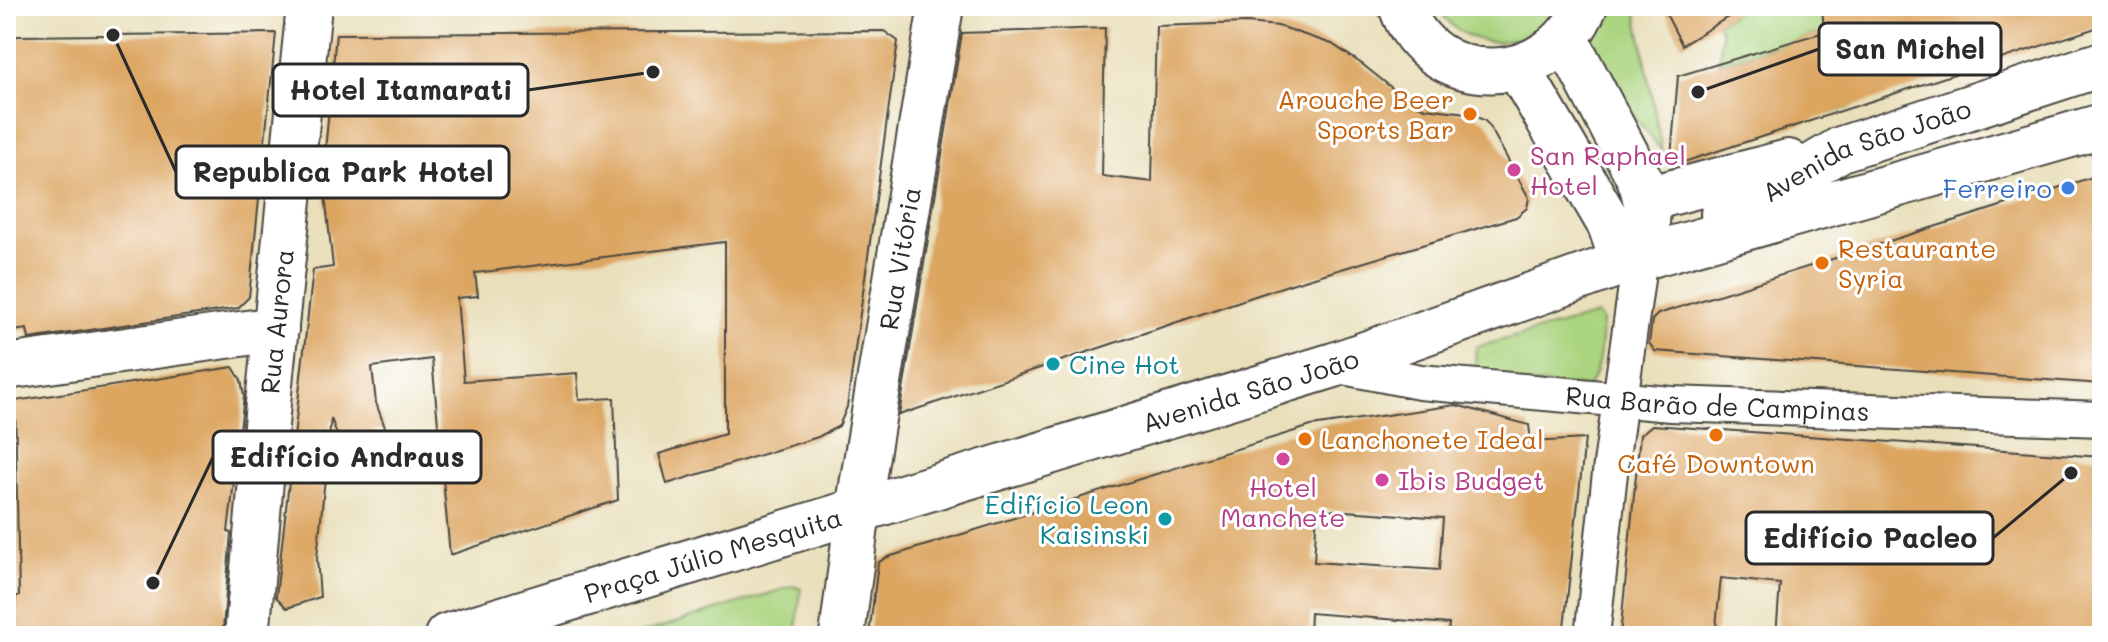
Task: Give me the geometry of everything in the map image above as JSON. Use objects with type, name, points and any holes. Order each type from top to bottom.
[{"type":"main road","name":"Rua Aurora","points":[[247,636],[309,6]]},
{"type":"main road","name":"Rua Vitória","points":[[858,510],[941,6]]},
{"type":"main road","points":[[1401,6],[1419,38],[1443,58],[1457,65],[1488,71],[1518,68],[1544,56],[1575,22],[1647,199],[1649,227],[1629,261],[1618,248],[1610,225],[1518,68]]},
{"type":"main road","name":"Avenida São João","points":[[1629,261],[1757,199],[1841,149],[2102,64]]},
{"type":"main road","name":"Avenida São João","points":[[858,510],[1334,365],[1629,261],[2102,126]]},
{"type":"main road","points":[[1647,199],[1841,149]]},
{"type":"main road","points":[[6,367],[276,329]]},
{"type":"main road","name":"Praça Júlio Mesquita","points":[[447,636],[858,510],[842,636]]},
{"type":"street","points":[[1592,636],[1621,398],[1629,261]]},
{"type":"street","name":"Rua Barão de Campinas","points":[[1334,365],[1420,382],[1671,404],[2102,419]]},
{"type":"green space","points":[[1437,6],[1557,6],[1531,33],[1497,42],[1463,33],[1448,22]]},
{"type":"green space","points":[[1594,6],[1628,6],[1636,10],[1662,151],[1577,44]]},
{"type":"green space","points":[[1746,6],[1822,6],[1849,108],[1830,114],[1824,32],[1719,63],[1722,31],[1717,24]]},
{"type":"green space","points":[[1597,315],[1602,320],[1600,355],[1588,387],[1474,381],[1476,347]]},
{"type":"green space","points":[[793,586],[801,589],[796,636],[633,636]]},
{"type":"building","points":[[1662,6],[1746,6],[1682,45]]},
{"type":"building","points":[[1822,6],[2102,6],[2102,26],[1684,162],[1671,157],[1678,76],[1824,32]]},
{"type":"building","points":[[1247,23],[1278,26],[1332,44],[1407,100],[1425,108],[1467,113],[1484,120],[1529,198],[1527,208],[1516,217],[1291,284],[899,415],[962,33],[1105,28],[1102,176],[1152,182],[1156,26]]},
{"type":"building","points":[[884,31],[898,41],[847,407],[839,426],[818,437],[667,484],[659,454],[725,434],[725,242],[475,273],[478,296],[457,298],[464,381],[577,373],[579,400],[614,398],[618,500],[450,555],[432,359],[372,367],[376,403],[386,430],[374,430],[375,444],[340,444],[331,418],[317,558],[320,597],[287,608],[276,597],[313,270],[333,267],[325,194],[321,194],[336,34]]},
{"type":"building","points":[[276,33],[249,297],[238,308],[29,339],[27,329],[13,331],[7,38]]},
{"type":"building","points":[[2102,174],[2102,384],[1655,351],[1649,343],[1652,320],[1658,314]]},
{"type":"building","points":[[233,367],[241,380],[244,396],[228,532],[231,533],[223,629],[206,636],[12,636],[16,597],[19,595],[15,401]]},
{"type":"building","points":[[1456,405],[1529,425],[1531,442],[1585,439],[1563,636],[1448,636],[1449,624],[1310,613],[1309,636],[869,636],[878,563],[885,558],[1311,426]],"holes":[[[1317,509],[1443,518],[1439,570],[1314,562]]]},
{"type":"building","points":[[1652,425],[2102,457],[2102,636],[1776,636],[1780,584],[1721,578],[1715,636],[1620,636],[1640,435]]},
{"type":"place","name":"Republica Park Hotel","points":[[113,35]]},
{"type":"place","name":"Hotel Itamarati","points":[[653,72]]},
{"type":"place","name":"San Michel","points":[[1698,92]]},
{"type":"place","name":"Arouche Beer Sports Bar","points":[[1470,114]]},
{"type":"place","name":"San Raphael Hotel","points":[[1514,170]]},
{"type":"place","name":"Ferreiro","points":[[2068,188]]},
{"type":"place","name":"Restaurante Syria","points":[[1822,263]]},
{"type":"place","name":"Cine Hot","points":[[1053,364]]},
{"type":"place","name":"Café Downtown","points":[[1716,435]]},
{"type":"place","name":"Lanchonete Ideal","points":[[1305,439]]},
{"type":"place","name":"Hotel Manchete","points":[[1283,459]]},
{"type":"place","name":"Edifício Pacleo","points":[[2071,473]]},
{"type":"place","name":"Ibis Budget","points":[[1382,480]]},
{"type":"place","name":"Edifício Leon Kaisinski","points":[[1165,519]]},
{"type":"place","name":"Edifício Andraus","points":[[153,583]]}]
